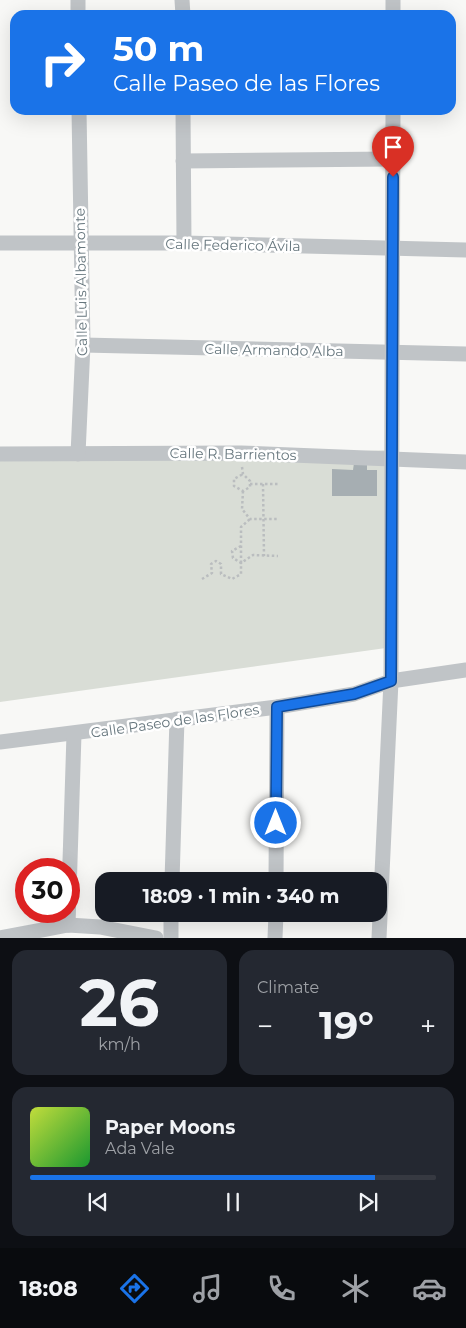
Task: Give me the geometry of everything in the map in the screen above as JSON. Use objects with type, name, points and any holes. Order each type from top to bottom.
[{"type":"street","name":"Calle Luis Albamonte","points":[[78,454],[83,345],[79,115]]},
{"type":"street","points":[[183,115],[184,243]]},
{"type":"street","points":[[379,938],[391,681],[393,115]]},
{"type":"street","points":[[183,161],[393,159]]},
{"type":"street","name":"Calle Federico Ávila","points":[[0,243],[184,243],[466,250]]},
{"type":"street","name":"Calle Armando Alba","points":[[83,345],[466,354]]},
{"type":"street","name":"Calle R. Barrientos","points":[[0,454],[241,453],[466,462]]},
{"type":"street","name":"Calle Paseo de las Flores","points":[[0,742],[277,707],[354,694],[391,681],[466,670]]},
{"type":"street","points":[[276,872],[277,707]]},
{"type":"street","points":[[172,872],[177,719]]},
{"type":"street","points":[[68,925],[74,734]]},
{"type":"street","points":[[171,922],[171,938]]},
{"type":"street","points":[[275,938],[276,922]]},
{"type":"street","points":[[0,938],[68,925],[100,927],[138,936],[156,938]]},
{"type":"path","points":[[243,491],[234,486],[234,479],[243,474],[250,481],[250,484]]},
{"type":"path","points":[[250,484],[278,484]]},
{"type":"path","points":[[243,491],[250,487],[250,484]]},
{"type":"path","points":[[263,484],[264,556]]},
{"type":"path","points":[[243,491],[242,510],[250,519]]},
{"type":"path","points":[[241,572],[240,527],[250,519],[279,519]]},
{"type":"path","points":[[241,546],[232,551],[233,558],[241,563]]},
{"type":"path","points":[[241,563],[253,555],[278,556]]},
{"type":"path","points":[[202,579],[212,573],[211,564],[216,561],[222,564],[221,574],[232,579],[241,574],[241,563]]},
{"type":"shaded area","points":[[0,449],[242,455],[392,450],[393,647],[0,702]]},
{"type":"building","points":[[354,463],[367,463],[367,470],[377,470],[377,496],[332,496],[332,469],[353,470]]},
{"type":"route","points":[[276,823],[277,707],[354,694],[391,681],[393,177]]}]
